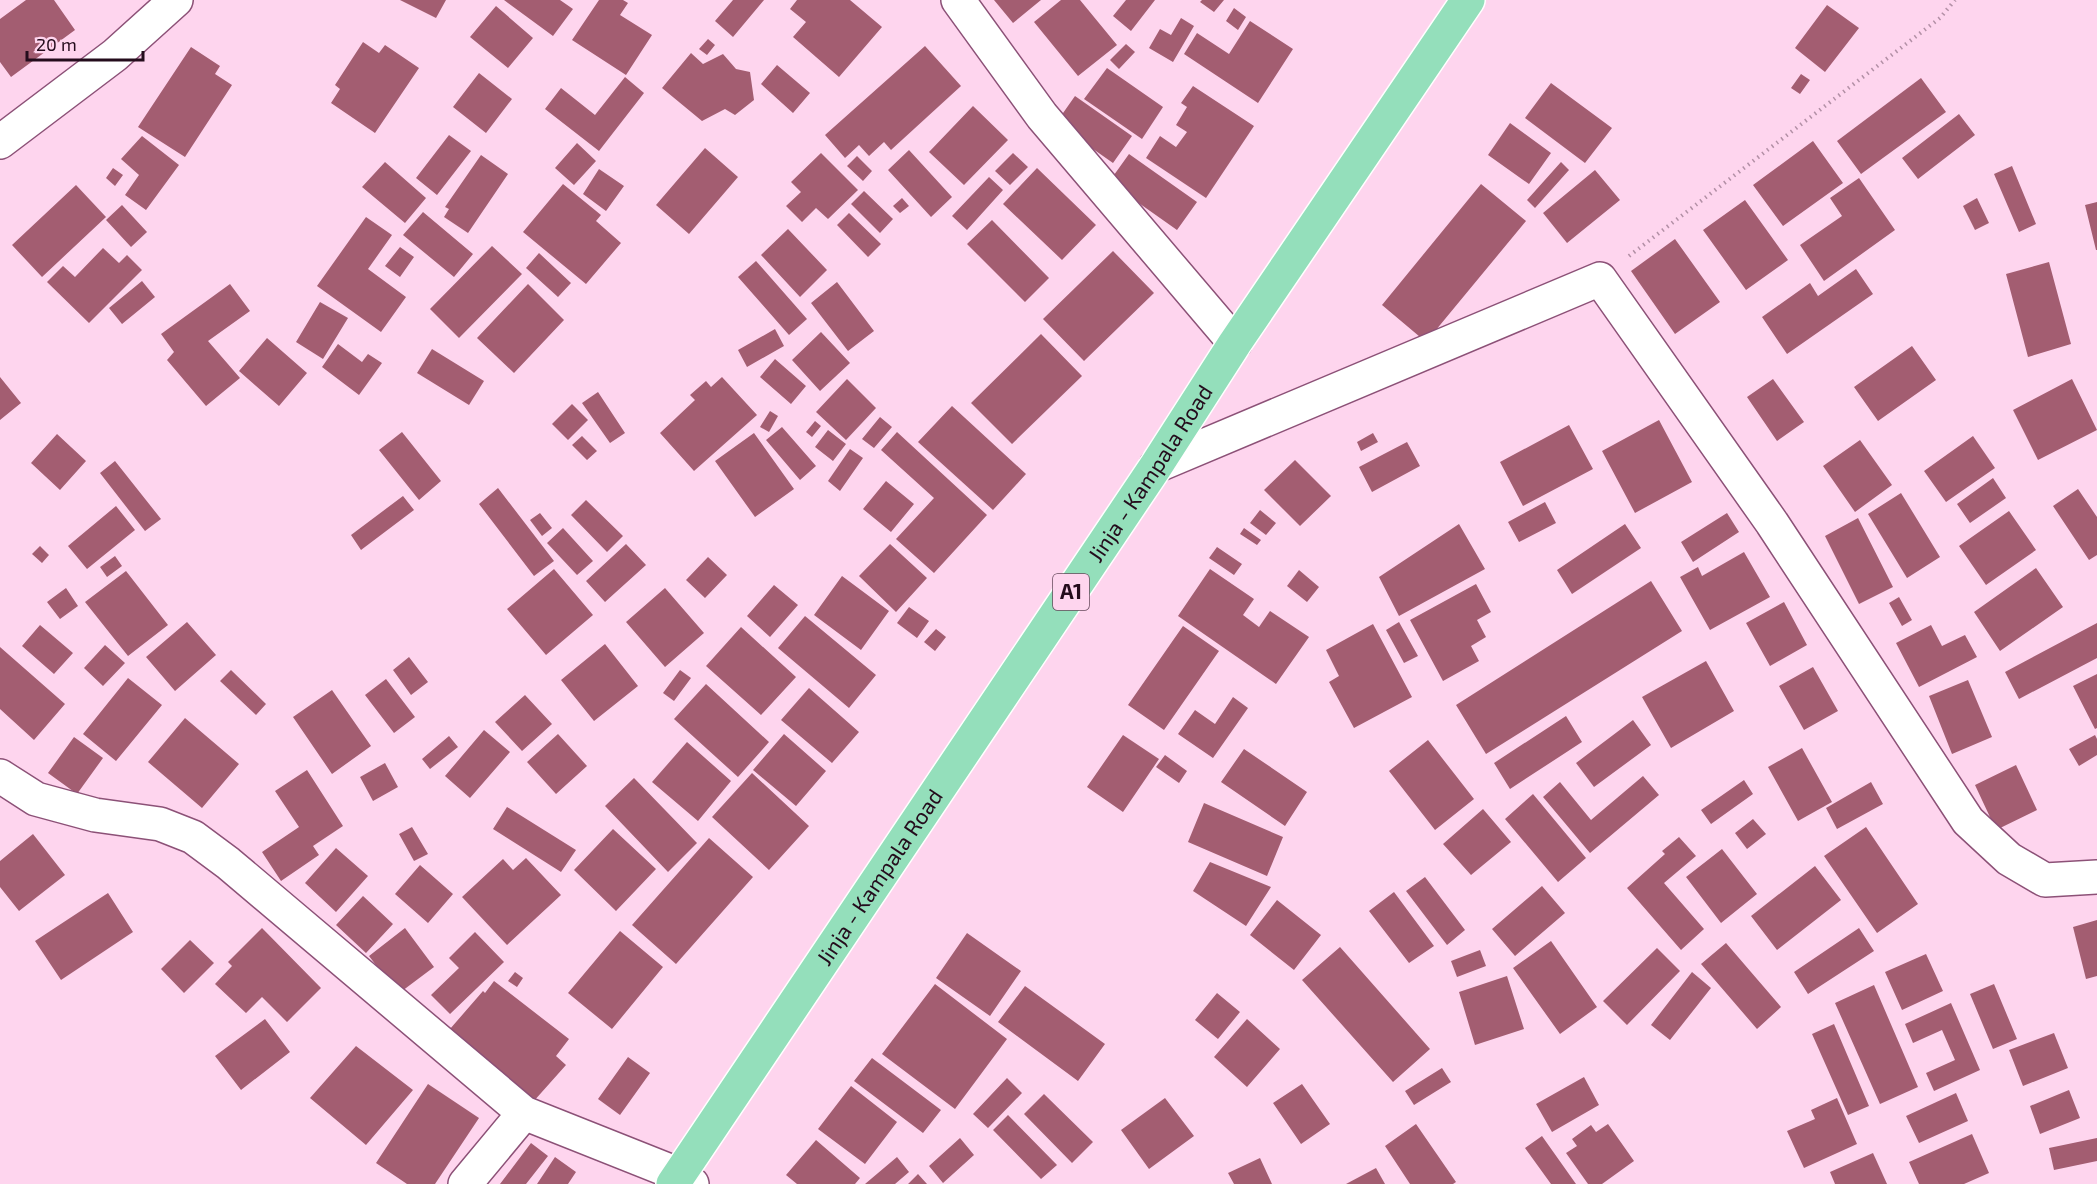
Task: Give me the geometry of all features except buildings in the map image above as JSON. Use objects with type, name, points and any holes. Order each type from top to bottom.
[{"type":"highway","name":"Jinja - Kampala Road","points":[[682,1181],[1156,466],[1235,343],[1468,0]]},
{"type":"street","points":[[0,142],[115,55],[176,0]]},
{"type":"street","points":[[958,0],[1042,116],[1235,343]]},
{"type":"street","points":[[1156,466],[1600,279],[1772,523],[1968,821],[2009,859],[2045,880],[2097,877]]},
{"type":"street","points":[[0,776],[36,799],[95,815],[160,824],[193,837],[228,863],[524,1113],[682,1181]]},
{"type":"street","points":[[465,1184],[524,1113]]},
{"type":"path","points":[[1600,279],[1940,18],[1955,0]]}]
